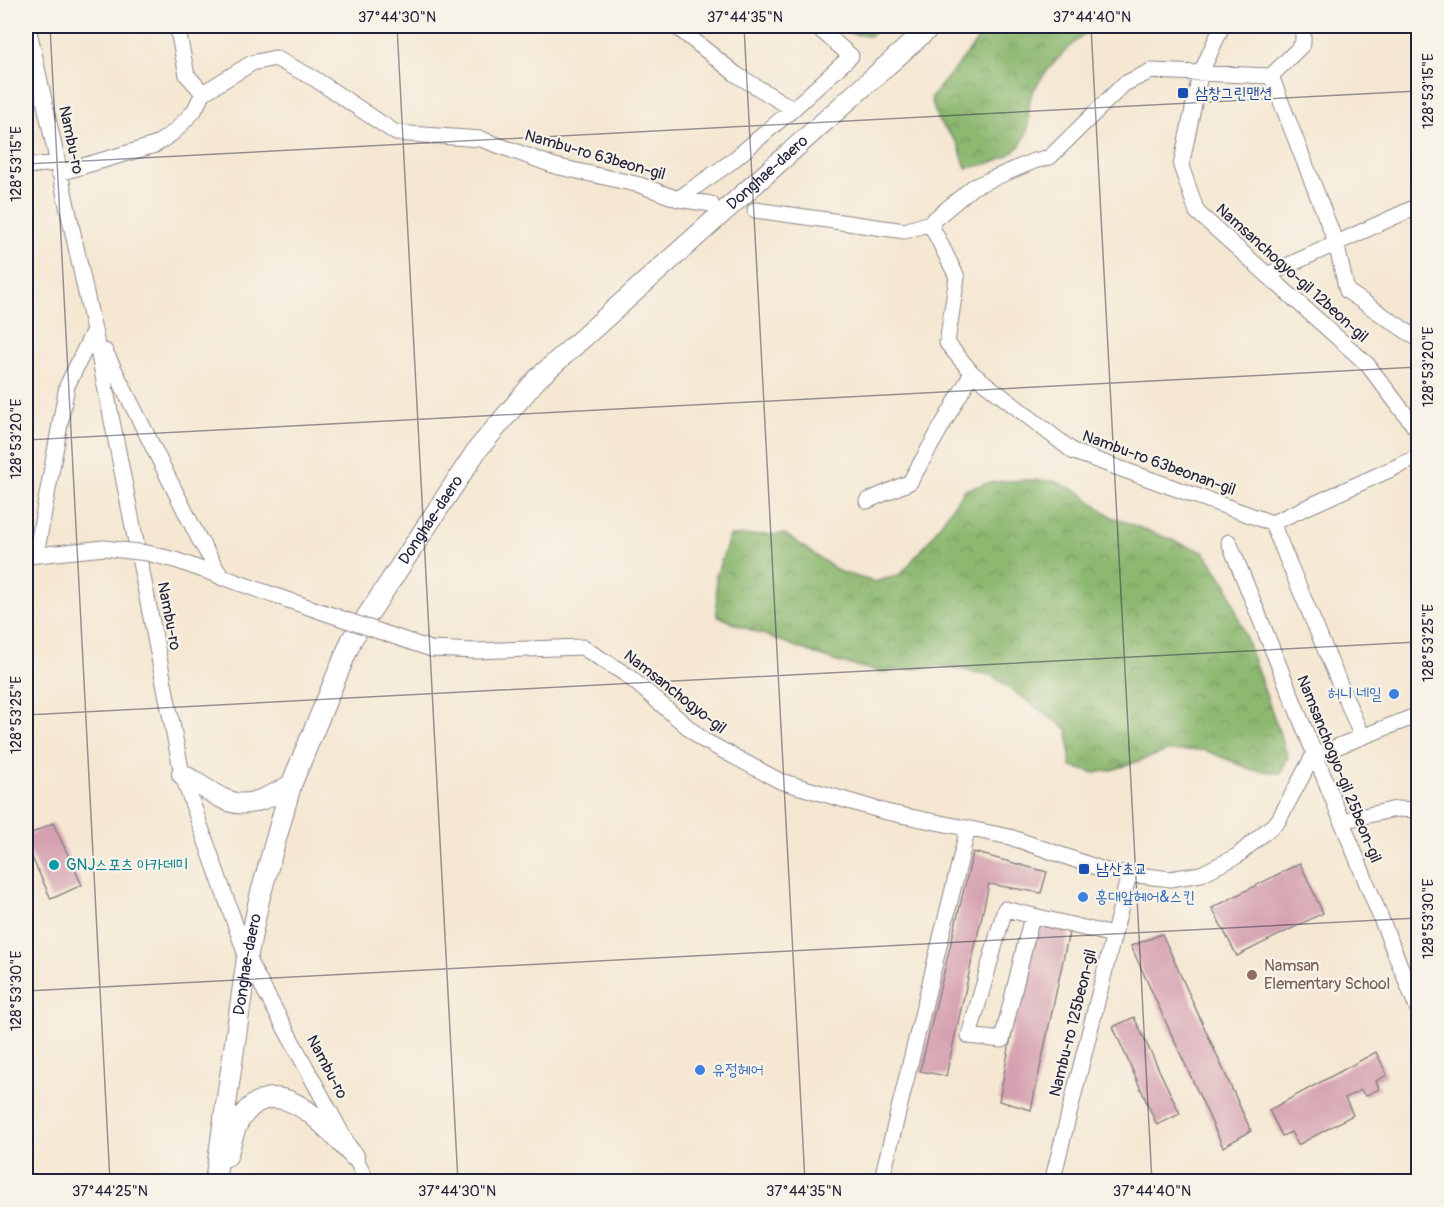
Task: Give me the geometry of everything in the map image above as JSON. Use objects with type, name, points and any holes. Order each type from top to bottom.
[{"type":"main road","name":"Donghae-daero","points":[[216,1182],[247,958],[259,900],[291,785],[352,639],[477,450],[537,379],[931,26]]},
{"type":"main road","points":[[182,774],[232,804],[251,803],[268,798],[291,785]]},
{"type":"main road","points":[[216,1182],[239,1122],[253,1106],[268,1098],[288,1099],[308,1109],[354,1156]]},
{"type":"street","name":"Nambu-ro","points":[[28,26],[94,330],[182,774],[247,958],[368,1182]]},
{"type":"street","points":[[177,26],[187,75],[203,93]]},
{"type":"street","points":[[671,26],[678,28],[737,75],[793,109]]},
{"type":"street","points":[[678,199],[731,162],[851,56],[816,26]]},
{"type":"street","name":"Namsanchogyo-gil 12beon-gil","points":[[1222,26],[1200,75],[1181,166],[1197,212],[1367,364],[1419,431]]},
{"type":"street","points":[[755,210],[904,231],[930,224],[973,187],[1034,161],[1050,157],[1124,84],[1151,71],[1200,75],[1271,76],[1303,44],[1303,26]]},
{"type":"street","name":"Nambu-ro 63beon-gil","points":[[26,166],[58,168],[155,145],[174,132],[187,118],[203,93],[252,63],[274,58],[315,79],[396,133],[481,139],[555,166],[640,185],[678,199],[711,204]]},
{"type":"street","points":[[1271,76],[1336,243],[1347,291],[1419,339]]},
{"type":"street","points":[[1269,274],[1419,206]]},
{"type":"street","name":"Nambu-ro 63beonan-gil","points":[[930,224],[957,278],[947,343],[972,373],[1074,452],[1272,523]]},
{"type":"street","points":[[31,556],[68,386],[94,330]]},
{"type":"street","points":[[94,330],[194,529],[222,578]]},
{"type":"street","points":[[867,501],[910,482],[972,373]]},
{"type":"street","points":[[1362,737],[1272,523],[1419,456]]},
{"type":"street","name":"Namsanchogyo-gil 25beon-gil","points":[[1229,542],[1419,1010]]},
{"type":"street","name":"Namsanchogyo-gil","points":[[31,556],[104,548],[147,553],[175,560],[431,649],[476,651],[582,647],[627,675],[703,740],[780,781],[886,812],[1010,837],[1107,872],[1170,879],[1201,874],[1237,856],[1278,821],[1314,756]]},
{"type":"street","points":[[1314,756],[1419,715]]},
{"type":"street","points":[[1341,821],[1396,809],[1419,810]]},
{"type":"street","points":[[881,1182],[968,828]]},
{"type":"street","name":"Nambu-ro 125beon-gil","points":[[1052,1182],[1129,874]]},
{"type":"street","points":[[1032,916],[1002,1040],[969,1036],[1005,909],[1113,935]]},
{"type":"green space","points":[[840,26],[882,26],[870,36],[849,33]]},
{"type":"green space","points":[[989,26],[1094,26],[1060,56],[1032,93],[1026,136],[1021,144],[1006,157],[997,161],[966,168],[958,144],[937,119],[931,98]]},
{"type":"green space","points":[[1054,481],[1079,492],[1112,517],[1204,552],[1227,585],[1288,757],[1281,773],[1252,770],[1205,750],[1168,751],[1115,769],[1095,773],[1071,767],[1068,730],[991,675],[941,666],[883,672],[837,662],[735,624],[717,615],[716,576],[730,536],[785,534],[840,572],[875,582],[901,574],[929,541],[964,490],[992,482]]},
{"type":"building","name":"GNJ스포츠 아카데미","points":[[53,823],[82,885],[51,899],[26,844],[26,836]]},
{"type":"building","points":[[973,852],[1047,872],[1041,893],[989,884],[946,1076],[920,1071]]},
{"type":"building","points":[[1300,863],[1323,913],[1237,956],[1212,908]]},
{"type":"building","points":[[1032,924],[1069,932],[1031,1110],[999,1101]]},
{"type":"building","points":[[1162,934],[1251,1131],[1223,1147],[1131,946]]},
{"type":"building","points":[[1134,1017],[1180,1114],[1157,1125],[1113,1027]]},
{"type":"building","points":[[1376,1052],[1387,1075],[1376,1081],[1379,1089],[1365,1096],[1361,1090],[1345,1098],[1353,1115],[1298,1145],[1291,1132],[1282,1136],[1269,1110]]},
{"type":"place","name":"삼창그린맨션","points":[[1183,93]]},
{"type":"place","name":"허니 네일","points":[[1394,694]]},
{"type":"place","name":"GNJ스포츠 아카데미","points":[[54,865]]},
{"type":"place","name":"남산초교","points":[[1084,869]]},
{"type":"place","name":"홍대앞헤어&스킨","points":[[1083,897]]},
{"type":"place","name":"Namsan Elementary School","points":[[1252,975]]},
{"type":"place","name":"유정헤어","points":[[700,1070]]}]
